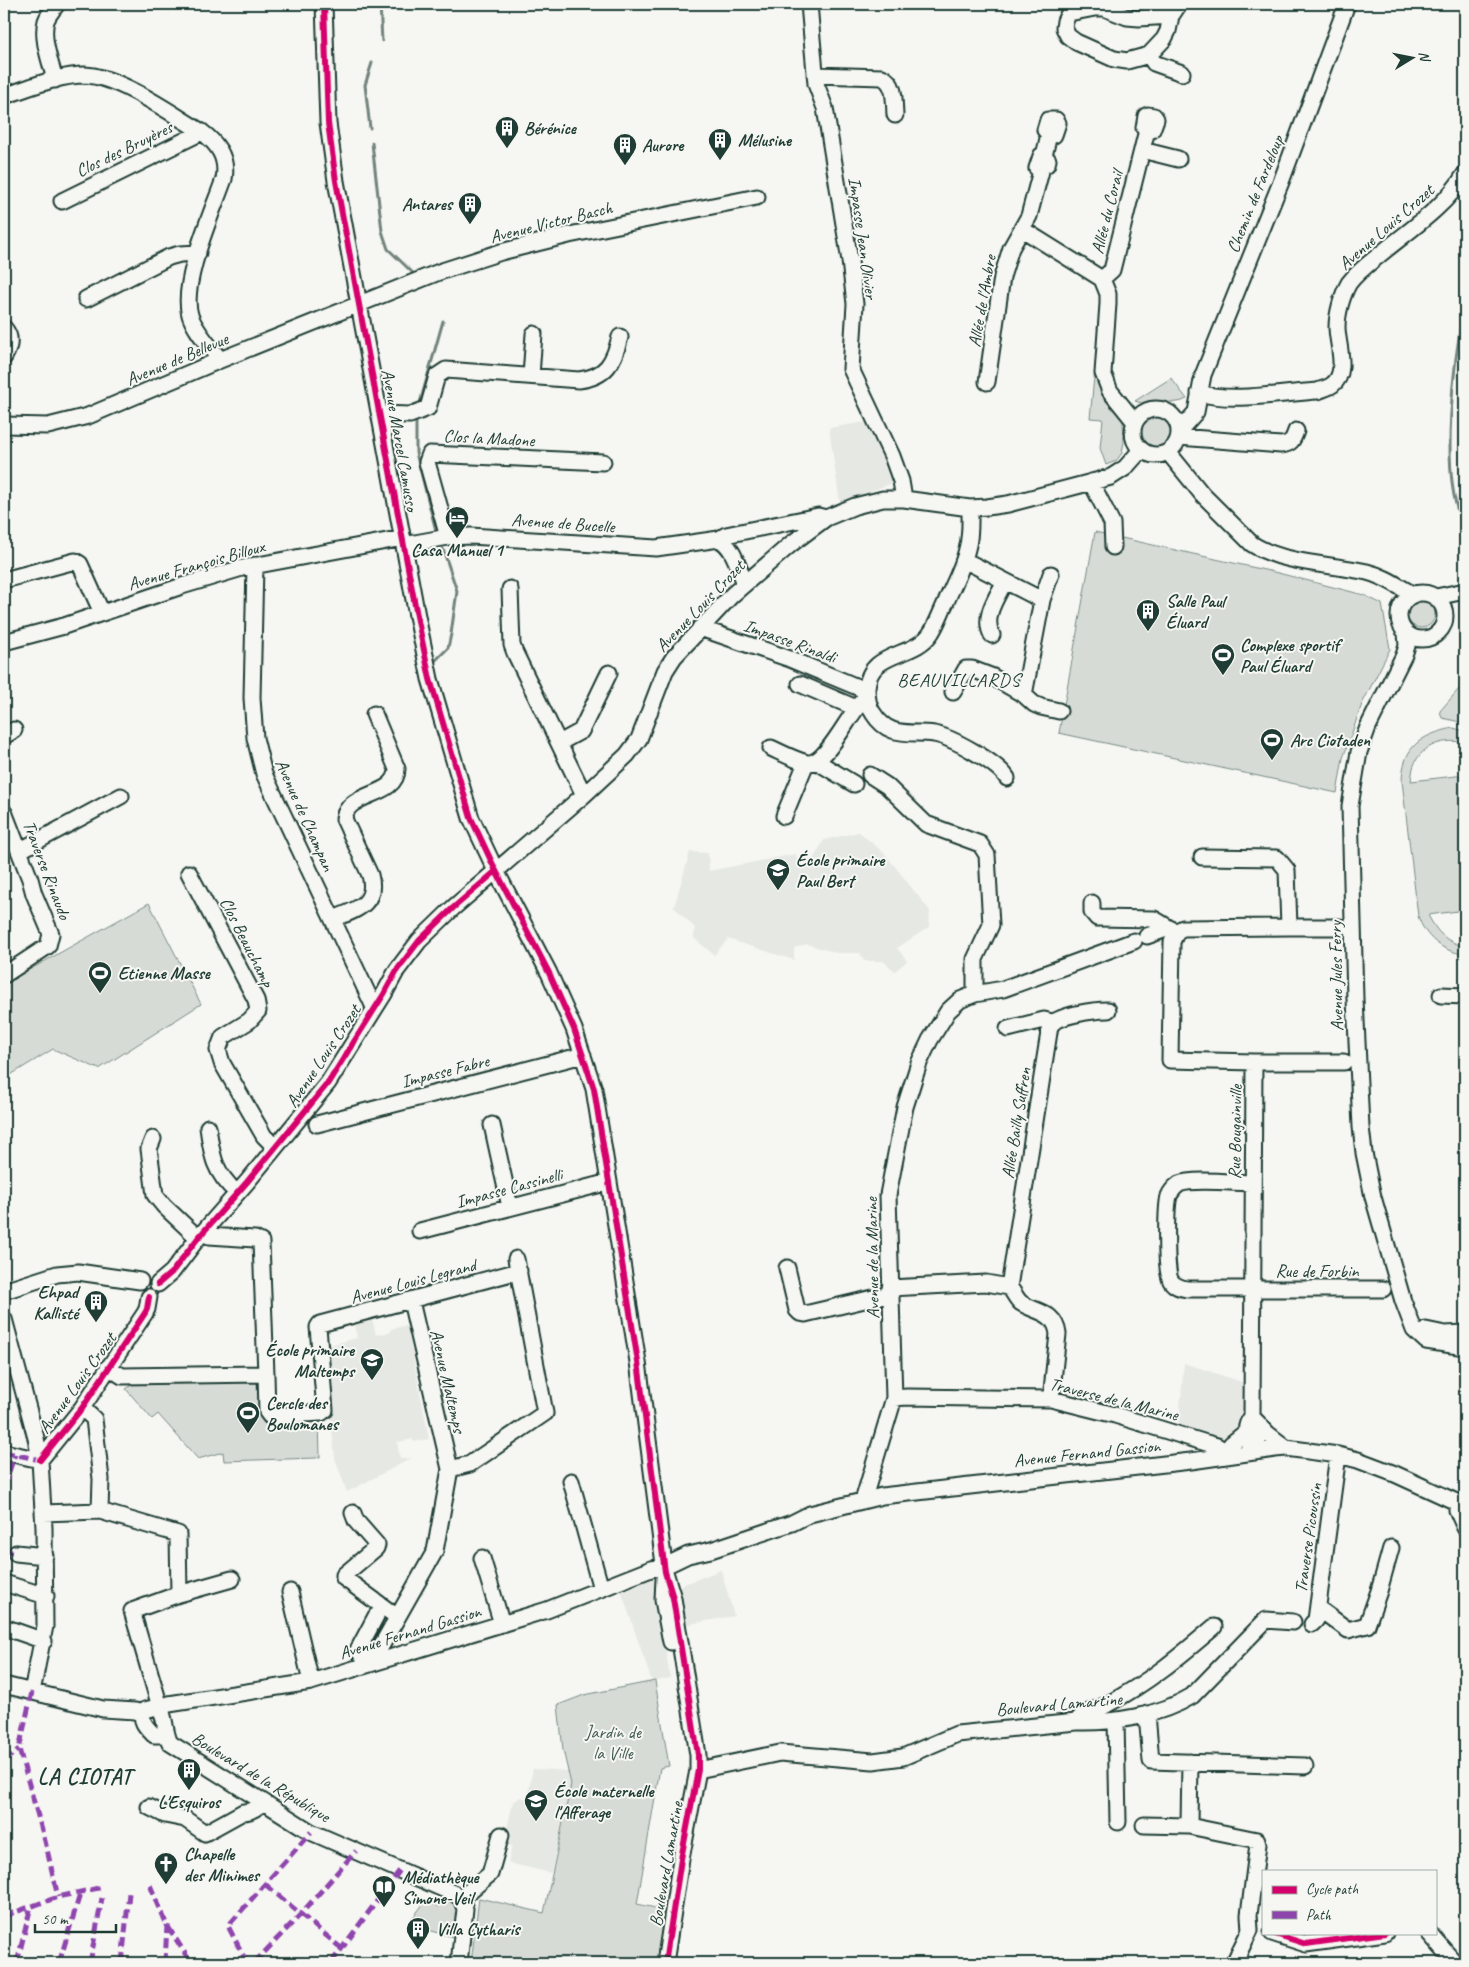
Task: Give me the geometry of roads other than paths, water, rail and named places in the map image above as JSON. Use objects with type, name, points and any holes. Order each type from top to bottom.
[{"type":"street","points":[[55,80],[45,30],[46,20],[57,4]]},
{"type":"street","name":"Avenue Marcel Camusso","points":[[324,4],[328,123],[336,182],[430,679],[471,818],[549,973],[572,1024],[594,1089],[638,1362],[665,1569],[674,1598],[698,1755],[698,1770]]},
{"type":"street","name":"Impasse Jean Olivier","points":[[809,4],[816,84],[825,108],[850,261],[855,304],[851,369],[892,456],[901,481],[904,499]]},
{"type":"street","name":"Chemin de Fardeloup","points":[[1198,401],[1203,375],[1281,182],[1347,4]]},
{"type":"street","points":[[1067,8],[1104,8],[1139,18],[1175,10],[1164,39],[1149,55],[1127,61],[1114,59],[1076,42],[1068,36],[1064,28],[1067,8]]},
{"type":"street","points":[[1149,55],[1154,63],[1182,73]]},
{"type":"street","points":[[4,96],[55,80],[84,75],[103,78],[128,89],[212,139],[220,149],[226,170],[198,253],[190,285],[190,314],[194,325],[220,360]]},
{"type":"street","points":[[816,75],[887,79],[893,91],[895,115]]},
{"type":"street","name":"Allée du Corail","points":[[1102,279],[1112,270],[1147,130]]},
{"type":"street","name":"Clos des Bruyères","points":[[62,200],[202,132]]},
{"type":"street","name":"Allée de l'Ambre","points":[[988,382],[1002,277],[1011,248],[1029,216],[1050,134]]},
{"type":"street","points":[[1142,150],[1178,159]]},
{"type":"street","name":"Avenue Louis Crozet","points":[[1198,401],[1318,391],[1331,386],[1339,374],[1341,360],[1337,326],[1341,302],[1349,284],[1362,269],[1443,204],[1457,189],[1465,174]]},
{"type":"street","name":"Avenue Victor Basch","points":[[360,304],[439,272],[501,252],[569,235],[757,197]]},
{"type":"street","points":[[1022,229],[1102,279],[1108,294],[1103,373],[1110,391],[1119,402],[1124,402],[1139,418]]},
{"type":"street","points":[[86,299],[169,258],[180,254],[198,253]]},
{"type":"street","name":"Avenue de Bellevue","points":[[4,425],[48,426],[78,420],[360,304]]},
{"type":"street","points":[[4,328],[8,332],[10,340],[4,357]]},
{"type":"street","points":[[531,376],[534,334]]},
{"type":"street","points":[[380,414],[410,415],[428,408],[437,376],[446,370],[579,380],[590,379],[605,370],[615,355],[620,337]]},
{"type":"street","points":[[1198,401],[1173,448],[1168,452],[1154,456],[1141,450],[1133,437],[1139,418],[1156,409],[1169,412],[1182,411],[1198,401]]},
{"type":"street","points":[[1169,412],[1178,424],[1179,434]]},
{"type":"street","points":[[1179,434],[1282,445],[1292,441],[1296,431]]},
{"type":"street","name":"Avenue Louis Crozet","points":[[158,1284],[165,1280],[200,1235],[328,1083],[397,970],[419,941],[627,755],[639,739],[665,671],[674,657],[745,583],[791,544],[826,518],[855,506],[883,499],[904,499],[970,508],[1008,504],[1092,482],[1118,473],[1141,450]]},
{"type":"street","points":[[1168,452],[1202,494],[1252,544],[1270,553],[1334,568],[1367,572],[1379,576],[1412,594]]},
{"type":"street","name":"Clos la Madone","points":[[448,538],[428,462],[430,454],[603,462]]},
{"type":"street","points":[[1092,482],[1112,523],[1112,547]]},
{"type":"street","points":[[970,508],[970,536],[964,560],[932,632],[916,647],[882,660],[875,665],[870,674],[867,694],[872,713],[888,727],[898,732],[932,734],[952,740],[999,767],[1008,778]]},
{"type":"street","name":"Avenue de Bucelle","points":[[403,542],[480,536],[656,548],[719,539],[818,516],[826,518]]},
{"type":"street","points":[[719,539],[725,543],[732,554],[745,583]]},
{"type":"street","name":"Avenue François Billoux","points":[[4,642],[40,634],[182,586],[255,565],[403,542]]},
{"type":"street","points":[[964,560],[1042,600]]},
{"type":"street","points":[[4,580],[75,561],[80,564],[102,613]]},
{"type":"street","name":"Avenue de Champan","points":[[255,565],[252,698],[255,738],[264,774],[374,1008]]},
{"type":"street","points":[[1334,568],[1385,588],[1401,605]]},
{"type":"street","points":[[1024,695],[1042,600],[1051,574]]},
{"type":"street","points":[[992,635],[988,630],[988,616],[1005,581]]},
{"type":"street","points":[[510,589],[514,653],[584,795]]},
{"type":"street","points":[[1436,596],[1445,610],[1446,617],[1441,629],[1432,637],[1425,639],[1415,638],[1406,633],[1399,622],[1399,610],[1401,605],[1412,594],[1424,592],[1436,596],[1463,592]]},
{"type":"street","points":[[1445,610],[1463,592]]},
{"type":"street","name":"Impasse Rinaldi","points":[[700,628],[790,658],[867,694]]},
{"type":"street","name":"Avenue Jules Ferry","points":[[1406,633],[1406,646],[1378,705],[1359,752],[1354,778],[1350,825],[1355,1008],[1364,1153],[1373,1197],[1403,1301],[1414,1330],[1419,1336],[1434,1343],[1465,1347]]},
{"type":"street","name":"Avenue Jules Ferry","points":[[1390,683],[1402,672],[1425,639]]},
{"type":"street","points":[[953,692],[966,669],[972,668],[993,677],[1024,695],[1040,707],[1059,711]]},
{"type":"street","points":[[559,743],[581,731],[610,673]]},
{"type":"street","points":[[800,684],[856,708]]},
{"type":"street","points":[[784,816],[811,762],[826,752],[867,694]]},
{"type":"street","points":[[333,919],[362,906],[372,892],[370,875],[344,819],[345,812],[352,804],[391,784],[397,775],[397,769],[374,714]]},
{"type":"street","points":[[771,748],[811,762],[854,784]]},
{"type":"street","points":[[870,775],[887,786],[926,824],[980,844],[985,849],[987,855],[991,925],[975,959],[975,994]]},
{"type":"street","points":[[19,850],[121,796]]},
{"type":"street","name":"Traverse Rinaudo","points":[[4,812],[51,934],[48,946],[4,975]]},
{"type":"street","points":[[1202,857],[1277,858],[1288,870],[1289,927]]},
{"type":"street","name":"Clos Beauchamp","points":[[189,873],[256,1000],[258,1011],[248,1021],[223,1037],[218,1050],[222,1063],[264,1136],[275,1147]]},
{"type":"street","points":[[1092,903],[1092,912],[1097,918],[1154,919],[1173,929],[1191,927],[1340,927]]},
{"type":"street","name":"Avenue de la Marine","points":[[863,1501],[894,1398],[888,1195],[905,1107],[919,1063],[934,1033],[954,1005],[975,994],[1003,989],[1140,938],[1173,929]]},
{"type":"street","name":"Rue Bougainville","points":[[1173,929],[1170,1060],[1254,1062],[1252,1424],[1258,1442],[1253,1451]]},
{"type":"street","points":[[1441,995],[1465,996]]},
{"type":"street","points":[[1008,1029],[1044,1020],[1052,1022],[1086,1012],[1108,1010]]},
{"type":"street","name":"Allée Bailly Suffren","points":[[1009,1287],[1052,1022]]},
{"type":"street","name":"Impasse Fabre","points":[[316,1124],[582,1055]]},
{"type":"street","points":[[1254,1062],[1344,1062]]},
{"type":"street","points":[[492,1126],[510,1207]]},
{"type":"street","points":[[208,1127],[212,1156],[216,1166],[225,1182],[237,1193]]},
{"type":"street","points":[[108,1367],[122,1376],[266,1374],[261,1242],[254,1239],[200,1235],[164,1206],[155,1195],[149,1149],[153,1139]]},
{"type":"street","name":"Impasse Cassinelli","points":[[420,1232],[609,1182]]},
{"type":"street","name":"Rue de Forbin","points":[[1253,1184],[1188,1182],[1175,1187],[1170,1193],[1167,1205],[1167,1271],[1172,1283],[1187,1289],[1382,1290]]},
{"type":"street","name":"Avenue Louis Legrand","points":[[266,1374],[267,1412],[270,1416],[319,1414],[324,1412],[325,1402],[318,1327],[320,1324],[411,1301],[518,1265],[545,1413],[470,1464],[450,1469]]},
{"type":"street","points":[[787,1268],[797,1310],[805,1314],[890,1291],[986,1283],[1009,1287],[1017,1300],[1053,1319],[1057,1326],[1058,1334],[1051,1399]]},
{"type":"street","name":"Avenue Jules Ferry","points":[[1395,1271],[1426,1330],[1446,1334],[1465,1333]]},
{"type":"street","points":[[4,1291],[57,1274],[78,1272],[140,1281],[144,1278],[152,1278],[158,1284],[157,1293],[149,1297],[141,1294],[140,1281]]},
{"type":"street","name":"Avenue Louis Crozet","points":[[40,1460],[82,1408],[145,1313],[149,1297]]},
{"type":"street","name":"Avenue Maltemps","points":[[411,1301],[450,1469]]},
{"type":"street","points":[[4,1319],[36,1438],[40,1460],[46,1596],[44,1641],[32,1692]]},
{"type":"street","name":"Traverse de la Marine","points":[[894,1398],[907,1396],[1051,1399],[1115,1415],[1216,1446],[1230,1455]]},
{"type":"street","points":[[82,1408],[94,1419],[101,1479],[100,1511]]},
{"type":"street","points":[[1230,1455],[1231,1444],[1252,1424],[1286,1448]]},
{"type":"street","name":"Avenue Fernand Gassion","points":[[158,1707],[311,1682],[547,1610],[651,1569],[665,1569],[688,1555],[711,1550],[792,1523],[810,1514],[863,1501],[924,1490],[1191,1461],[1253,1451],[1286,1448],[1338,1455],[1395,1474],[1461,1504]]},
{"type":"street","points":[[4,1452],[40,1460]]},
{"type":"street","name":"Traverse Picoussin","points":[[1312,1624],[1316,1620],[1318,1608],[1338,1455]]},
{"type":"street","points":[[376,1616],[358,1650],[373,1663],[434,1551],[450,1469]]},
{"type":"street","points":[[571,1481],[601,1589]]},
{"type":"street","points":[[1461,1504],[1457,1510],[1465,1528]]},
{"type":"street","points":[[43,1513],[100,1511],[178,1534],[179,1594],[232,1579]]},
{"type":"street","points":[[353,1513],[356,1521],[377,1545],[376,1548],[344,1575],[344,1578],[397,1617]]},
{"type":"street","points":[[1318,1608],[1348,1630],[1367,1625],[1391,1548]]},
{"type":"street","points":[[16,1553],[45,1556]]},
{"type":"street","points":[[482,1558],[502,1624]]},
{"type":"street","points":[[4,1583],[46,1596]]},
{"type":"street","points":[[290,1592],[311,1682]]},
{"type":"street","name":"Boulevard de la République","points":[[179,1594],[132,1611],[158,1700],[158,1707],[163,1713],[165,1731],[170,1742],[311,1832],[458,1896]]},
{"type":"street","points":[[1293,1622],[1266,1620],[1192,1696],[1147,1714],[1152,1761],[1305,1766]]},
{"type":"street","points":[[4,1627],[44,1641]]},
{"type":"street","points":[[1076,1722],[1081,1714],[1106,1706],[1165,1669],[1214,1627]]},
{"type":"street","points":[[4,1685],[102,1709],[142,1713]]},
{"type":"street","points":[[142,1713],[147,1709],[158,1707]]},
{"type":"street","points":[[142,1713],[144,1723],[154,1735],[160,1735],[165,1731]]},
{"type":"street","name":"Boulevard Lamartine","points":[[665,1963],[681,1859],[698,1770],[780,1753],[873,1761],[903,1757],[957,1734],[1076,1722],[1095,1723],[1147,1714]]},
{"type":"street","points":[[1116,1720],[1118,1822]]},
{"type":"street","points":[[1189,1826],[1190,1762]]},
{"type":"street","points":[[149,1807],[165,1815],[185,1819],[205,1833],[258,1806],[257,1798]]},
{"type":"street","points":[[1144,1825],[1189,1826],[1257,1840],[1249,1915],[1256,1930],[1234,1963]]},
{"type":"street","points":[[459,1963],[465,1909],[458,1896],[490,1874],[501,1835]]},
{"type":"street","points":[[1275,1934],[1306,1944],[1378,1934]]},
{"type":"street","points":[[1430,1934],[1455,1963]]},
{"type":"waterway","points":[[380,4],[382,41]]},
{"type":"waterway","points":[[370,128],[365,85],[372,63]]},
{"type":"waterway","points":[[372,143],[382,231],[388,249],[414,274]]},
{"type":"waterway","points":[[1465,301],[1453,384],[1450,449],[1452,480],[1457,506],[1465,527]]},
{"type":"waterway","points":[[420,403],[443,321]]},
{"type":"waterway","points":[[416,419],[416,453],[436,531]]},
{"type":"waterway","points":[[435,661],[448,648],[457,591],[443,549]]},
{"type":"place","name":"Bérénice","points":[[507,149]]},
{"type":"place","name":"Mélusine","points":[[720,161]]},
{"type":"place","name":"Aurore","points":[[625,166]]},
{"type":"place","name":"Antares","points":[[470,225]]},
{"type":"place","name":"Casa Manuel 1","points":[[457,539]]},
{"type":"place","name":"Salle Paul Éluard","points":[[1148,632]]},
{"type":"place","name":"Complexe sportif Paul Éluard","points":[[1223,676]]},
{"type":"place","name":"Arc Ciotaden","points":[[1272,761]]},
{"type":"place","name":"École primaire Paul Bert","points":[[778,891]]},
{"type":"place","name":"Etienne Masse","points":[[100,994]]},
{"type":"place","name":"Ehpad Kallisté","points":[[96,1323]]},
{"type":"place","name":"École primaire Maltemps","points":[[372,1381]]},
{"type":"place","name":"Cercle des Boulomanes","points":[[248,1434]]},
{"type":"place","name":"L'Esquiros","points":[[189,1791]]},
{"type":"place","name":"École maternelle l'Afferage","points":[[536,1822]]},
{"type":"place","name":"Chapelle des Minimes","points":[[166,1885]]},
{"type":"place","name":"Médiathèque Simone-Veil","points":[[384,1908]]},
{"type":"place","name":"Villa Cytharis","points":[[418,1950]]},
{"type":"district","name":"BEAUVILLARDS","points":[[959,679]]},
{"type":"district","name":"LA CIOTAT","points":[[85,1776]]},
{"type":"park label","name":"Jardin de la Ville","points":[[613,1742]]}]
